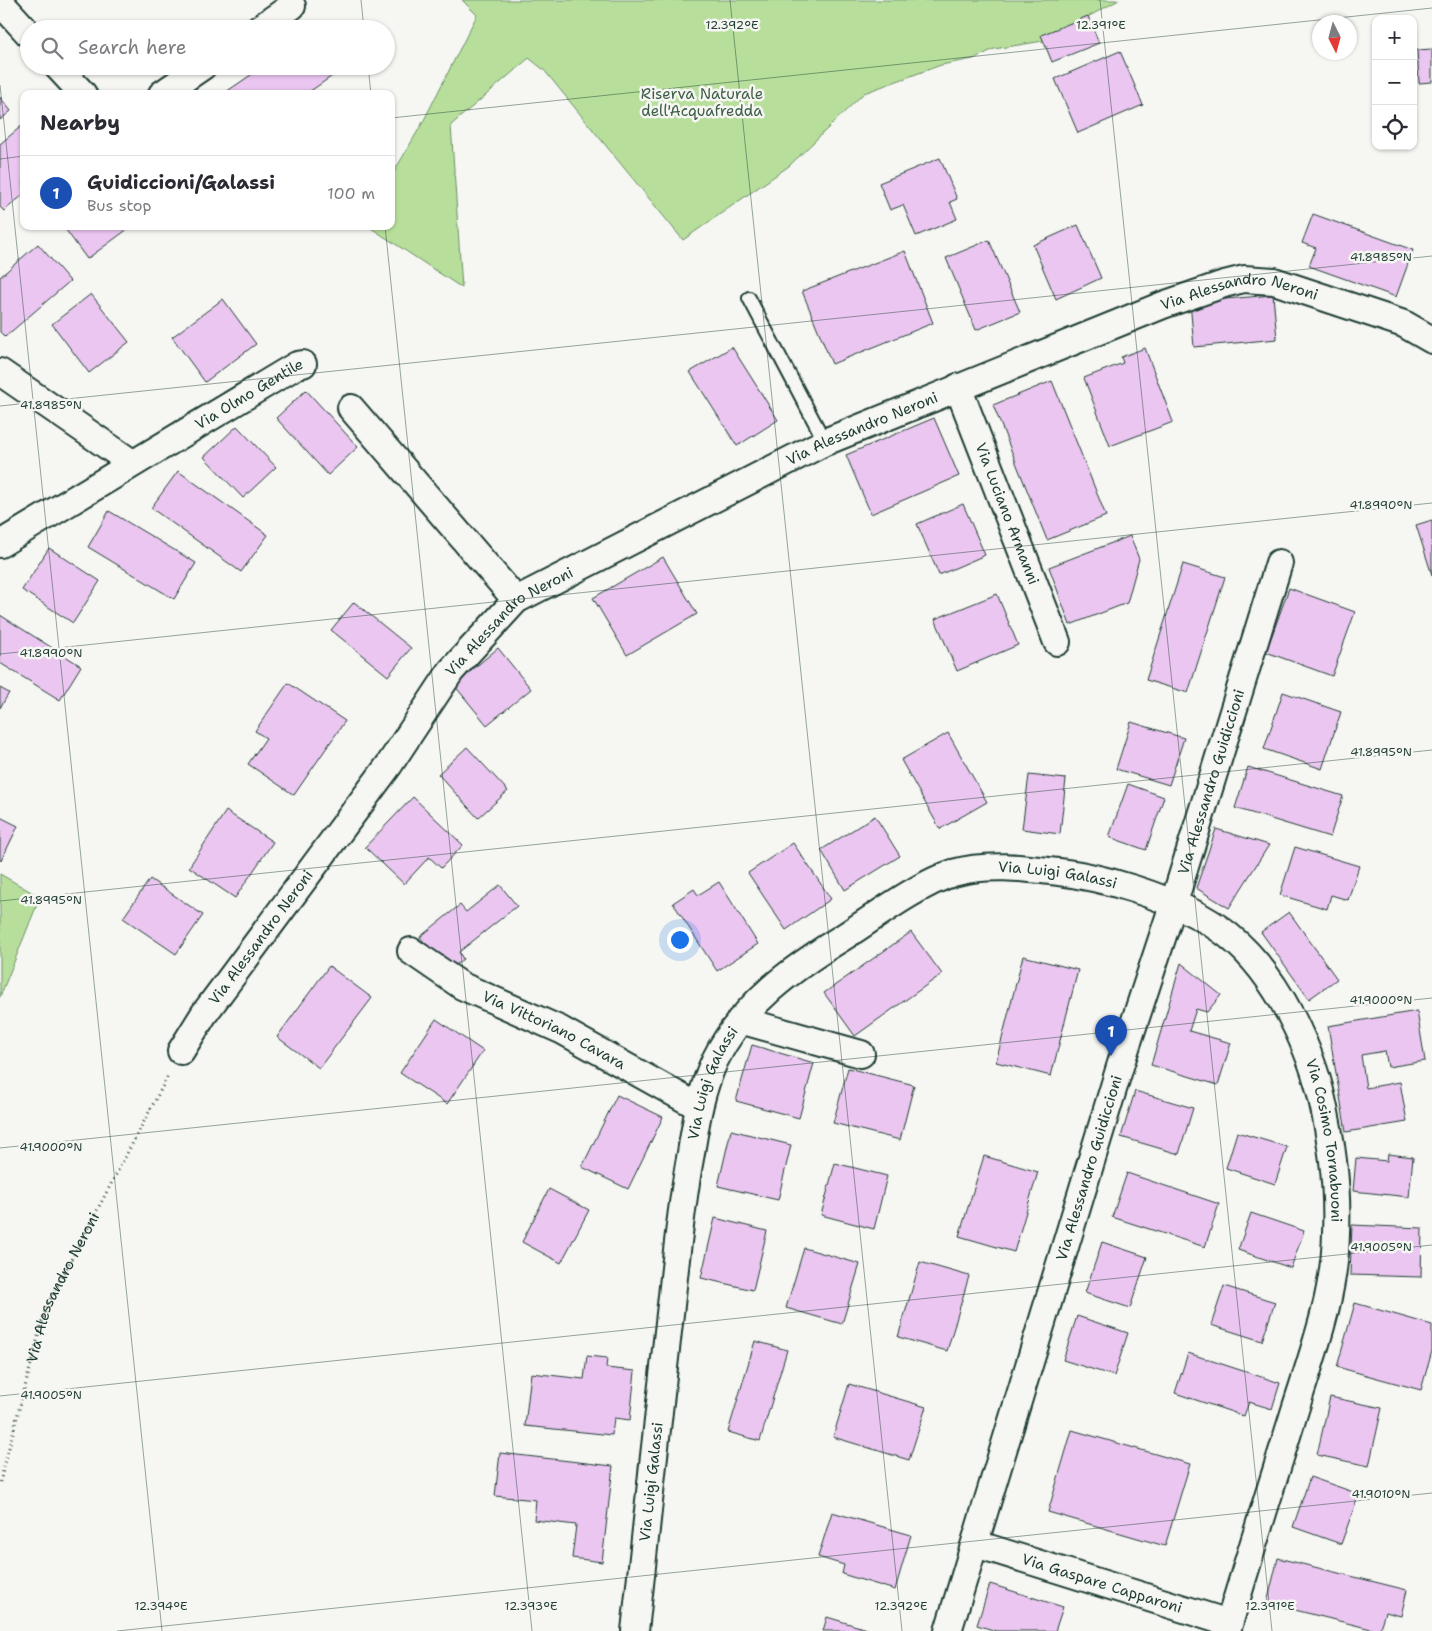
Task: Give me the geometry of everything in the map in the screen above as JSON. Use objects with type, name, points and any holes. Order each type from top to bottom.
[{"type":"street","points":[[0,2],[20,24]]},
{"type":"street","points":[[272,20],[292,6]]},
{"type":"street","points":[[65,75],[79,90]]},
{"type":"street","points":[[168,90],[190,75]]},
{"type":"street","name":"Via Alessandro Neroni","points":[[181,1051],[204,1014],[389,765],[451,672],[516,600],[825,442],[1192,294],[1244,279],[1274,281],[1284,284],[1404,324],[1432,340]]},
{"type":"street","name":"Via Olmo Gentile","points":[[0,544],[132,463],[298,365],[303,364]]},
{"type":"street","points":[[0,372],[132,463]]},
{"type":"street","name":"Via Luciano Armanni","points":[[958,387],[1058,642]]},
{"type":"street","points":[[351,408],[516,600]]},
{"type":"street","name":"Via Alessandro Guidiccioni","points":[[948,1631],[1122,1060],[1174,902],[1279,563]]},
{"type":"street","name":"Via Luigi Galassi","points":[[635,1631],[679,1228],[699,1107],[716,1058],[740,1020],[768,990],[814,955],[914,894],[953,874],[981,869],[1016,868],[1073,874],[1109,881],[1174,902]]},
{"type":"street","name":"Via Cosimo Tornabuoni","points":[[1174,902],[1210,922],[1235,941],[1257,963],[1279,994],[1301,1037],[1321,1091],[1330,1142],[1335,1193],[1336,1235],[1333,1270],[1319,1334],[1228,1627]]},
{"type":"street","name":"Via Vittoriano Cavara","points":[[411,951],[462,986],[562,1030],[699,1107]]},
{"type":"street","points":[[740,1020],[860,1054]]},
{"type":"street","name":"Via Gaspare Capparoni","points":[[976,1544],[1228,1627]]},
{"type":"lane","points":[[748,298],[825,442]]},
{"type":"path","name":"Via Alessandro Neroni","points":[[0,1482],[46,1307],[181,1051]]},
{"type":"green space","name":"Riserva Naturale dell'Acquafredda","points":[[462,0],[1119,0],[1043,41],[994,49],[973,59],[941,65],[864,93],[789,166],[683,240],[544,70],[529,58],[451,125],[462,288],[374,230],[395,230],[395,170],[423,122],[477,15]]},
{"type":"green space","points":[[0,874],[40,897],[0,997]]},
{"type":"building","points":[[1088,16],[1099,43],[1052,62],[1041,35]]},
{"type":"building","points":[[1432,49],[1432,82],[1419,83],[1417,50]]},
{"type":"building","points":[[1120,51],[1143,105],[1078,133],[1055,79]]},
{"type":"building","points":[[251,75],[334,75],[312,90],[229,90]]},
{"type":"building","points":[[0,97],[11,111],[0,120]]},
{"type":"building","points":[[20,127],[20,197],[4,211],[0,207],[0,144]]},
{"type":"building","points":[[940,158],[957,199],[950,202],[957,219],[916,236],[903,205],[890,210],[879,183]]},
{"type":"building","points":[[1313,214],[1413,250],[1396,297],[1309,266],[1316,248],[1302,243]]},
{"type":"building","points":[[1078,225],[1101,278],[1056,299],[1033,245]]},
{"type":"building","points":[[66,230],[127,230],[87,259]]},
{"type":"building","points":[[989,240],[1020,312],[976,330],[946,258]]},
{"type":"building","points":[[38,244],[70,281],[5,337],[0,332],[0,277]]},
{"type":"building","points":[[905,251],[933,323],[832,364],[802,291]]},
{"type":"building","points":[[91,294],[129,342],[89,373],[52,324]]},
{"type":"building","points":[[1273,295],[1277,339],[1194,347],[1190,302]]},
{"type":"building","points":[[223,299],[256,344],[205,382],[172,337]]},
{"type":"building","points":[[732,347],[778,420],[737,446],[690,372]]},
{"type":"building","points":[[1145,348],[1173,422],[1110,446],[1084,378],[1123,363],[1121,357]]},
{"type":"building","points":[[1052,381],[1106,516],[1047,540],[993,405]]},
{"type":"building","points":[[306,390],[358,447],[328,475],[276,418]]},
{"type":"building","points":[[934,418],[959,476],[871,514],[846,455]]},
{"type":"building","points":[[237,426],[276,467],[243,498],[204,457]]},
{"type":"building","points":[[178,471],[268,535],[241,572],[151,508]]},
{"type":"building","points":[[963,504],[985,555],[939,575],[917,524]]},
{"type":"building","points":[[109,511],[196,563],[174,599],[88,547]]},
{"type":"building","points":[[1432,520],[1432,575],[1416,525]]},
{"type":"building","points":[[1130,536],[1139,559],[1127,603],[1070,625],[1049,567]]},
{"type":"building","points":[[49,548],[100,581],[73,623],[22,590]]},
{"type":"building","points":[[663,557],[697,614],[627,655],[593,598]]},
{"type":"building","points":[[1183,564],[1225,577],[1188,693],[1146,680]]},
{"type":"building","points":[[1289,588],[1355,612],[1332,676],[1266,652]]},
{"type":"building","points":[[997,594],[1018,645],[957,671],[935,619]]},
{"type":"building","points":[[354,602],[411,648],[388,676],[331,630]]},
{"type":"building","points":[[0,615],[81,666],[60,700],[0,663]]},
{"type":"building","points":[[498,648],[531,689],[487,725],[454,685]]},
{"type":"building","points":[[288,683],[345,721],[294,795],[248,764],[266,738],[255,731]]},
{"type":"building","points":[[0,688],[9,693],[0,708]]},
{"type":"building","points":[[1283,692],[1341,712],[1322,769],[1264,749]]},
{"type":"building","points":[[1131,722],[1184,738],[1169,785],[1116,769]]},
{"type":"building","points":[[948,733],[987,802],[940,829],[901,760]]},
{"type":"building","points":[[467,747],[508,791],[478,818],[438,774]]},
{"type":"building","points":[[1248,767],[1343,796],[1330,837],[1235,808]]},
{"type":"building","points":[[1029,775],[1066,779],[1060,834],[1022,829]]},
{"type":"building","points":[[1128,784],[1164,797],[1146,850],[1109,837]]},
{"type":"building","points":[[413,797],[463,845],[441,868],[429,857],[404,884],[365,847]]},
{"type":"building","points":[[226,811],[273,842],[235,898],[189,867]]},
{"type":"building","points":[[875,816],[900,856],[845,890],[821,850]]},
{"type":"building","points":[[0,817],[18,826],[1,861],[0,860]]},
{"type":"building","points":[[1216,829],[1269,845],[1229,908],[1196,888]]},
{"type":"building","points":[[793,843],[831,899],[786,930],[748,873]]},
{"type":"building","points":[[1295,847],[1359,866],[1348,900],[1331,895],[1327,909],[1280,895]]},
{"type":"building","points":[[150,879],[203,915],[176,954],[123,918]]},
{"type":"building","points":[[719,882],[758,944],[717,971],[673,903],[694,889],[698,895]]},
{"type":"building","points":[[500,885],[517,906],[459,952],[463,959],[448,971],[420,937],[460,905],[466,912]]},
{"type":"building","points":[[1289,912],[1337,979],[1309,999],[1261,932]]},
{"type":"building","points":[[911,932],[942,974],[855,1036],[824,993]]},
{"type":"building","points":[[1023,956],[1078,970],[1051,1076],[996,1062]]},
{"type":"building","points":[[1181,963],[1221,995],[1207,1012],[1196,1009],[1189,1031],[1231,1043],[1218,1085],[1151,1065]]},
{"type":"building","points":[[329,966],[372,998],[319,1068],[277,1037]]},
{"type":"building","points":[[1417,1011],[1425,1061],[1388,1067],[1385,1051],[1361,1055],[1366,1088],[1400,1082],[1407,1122],[1346,1132],[1328,1026]]},
{"type":"building","points":[[436,1019],[483,1051],[447,1104],[400,1073]]},
{"type":"building","points":[[752,1045],[814,1063],[799,1118],[736,1101]]},
{"type":"building","points":[[848,1068],[914,1085],[900,1140],[833,1123]]},
{"type":"building","points":[[1135,1091],[1193,1108],[1179,1154],[1121,1137]]},
{"type":"building","points":[[617,1095],[663,1117],[628,1189],[582,1167]]},
{"type":"building","points":[[731,1130],[791,1145],[778,1200],[718,1186]]},
{"type":"building","points":[[1237,1132],[1287,1147],[1275,1184],[1226,1168]]},
{"type":"building","points":[[1388,1154],[1413,1157],[1409,1197],[1353,1191],[1356,1158],[1387,1161]]},
{"type":"building","points":[[984,1156],[1038,1172],[1014,1252],[959,1236]]},
{"type":"building","points":[[835,1163],[887,1176],[874,1229],[821,1215]]},
{"type":"building","points":[[1127,1173],[1219,1204],[1205,1247],[1112,1217]]},
{"type":"building","points":[[549,1189],[589,1210],[561,1263],[522,1242]]},
{"type":"building","points":[[1251,1213],[1304,1231],[1291,1268],[1238,1250]]},
{"type":"building","points":[[715,1218],[767,1231],[753,1290],[701,1278]]},
{"type":"building","points":[[1352,1225],[1422,1228],[1421,1277],[1350,1275]]},
{"type":"building","points":[[1102,1242],[1147,1257],[1130,1308],[1085,1293]]},
{"type":"building","points":[[804,1248],[860,1264],[842,1324],[786,1308]]},
{"type":"building","points":[[920,1262],[969,1276],[947,1351],[898,1337]]},
{"type":"building","points":[[1224,1286],[1275,1302],[1262,1341],[1211,1325]]},
{"type":"building","points":[[1355,1303],[1432,1325],[1432,1351],[1421,1390],[1337,1367]]},
{"type":"building","points":[[1077,1316],[1128,1333],[1114,1376],[1063,1360]]},
{"type":"building","points":[[755,1341],[787,1350],[760,1441],[728,1432]]},
{"type":"building","points":[[1188,1353],[1280,1383],[1272,1409],[1249,1402],[1244,1416],[1175,1393]]},
{"type":"building","points":[[587,1356],[607,1358],[606,1368],[635,1371],[630,1420],[614,1418],[612,1435],[525,1426],[531,1373],[584,1379]]},
{"type":"building","points":[[849,1384],[926,1407],[909,1460],[833,1437]]},
{"type":"building","points":[[1330,1397],[1382,1408],[1369,1466],[1317,1455]]},
{"type":"building","points":[[1072,1430],[1190,1464],[1165,1546],[1048,1512]]},
{"type":"building","points":[[500,1453],[613,1466],[602,1562],[572,1558],[576,1525],[534,1520],[536,1500],[495,1496]]},
{"type":"building","points":[[1310,1477],[1359,1494],[1341,1544],[1293,1527]]},
{"type":"building","points":[[832,1512],[911,1535],[895,1590],[842,1574],[844,1565],[818,1557]]},
{"type":"building","points":[[1278,1558],[1407,1590],[1401,1616],[1385,1612],[1379,1631],[1267,1603]]},
{"type":"building","points":[[990,1584],[1063,1607],[1055,1631],[996,1631],[977,1625]]},
{"type":"building","points":[[827,1617],[873,1631],[823,1631]]},
{"type":"place","name":"Guidiccioni/Galassi","points":[[1111,1056]]}]
